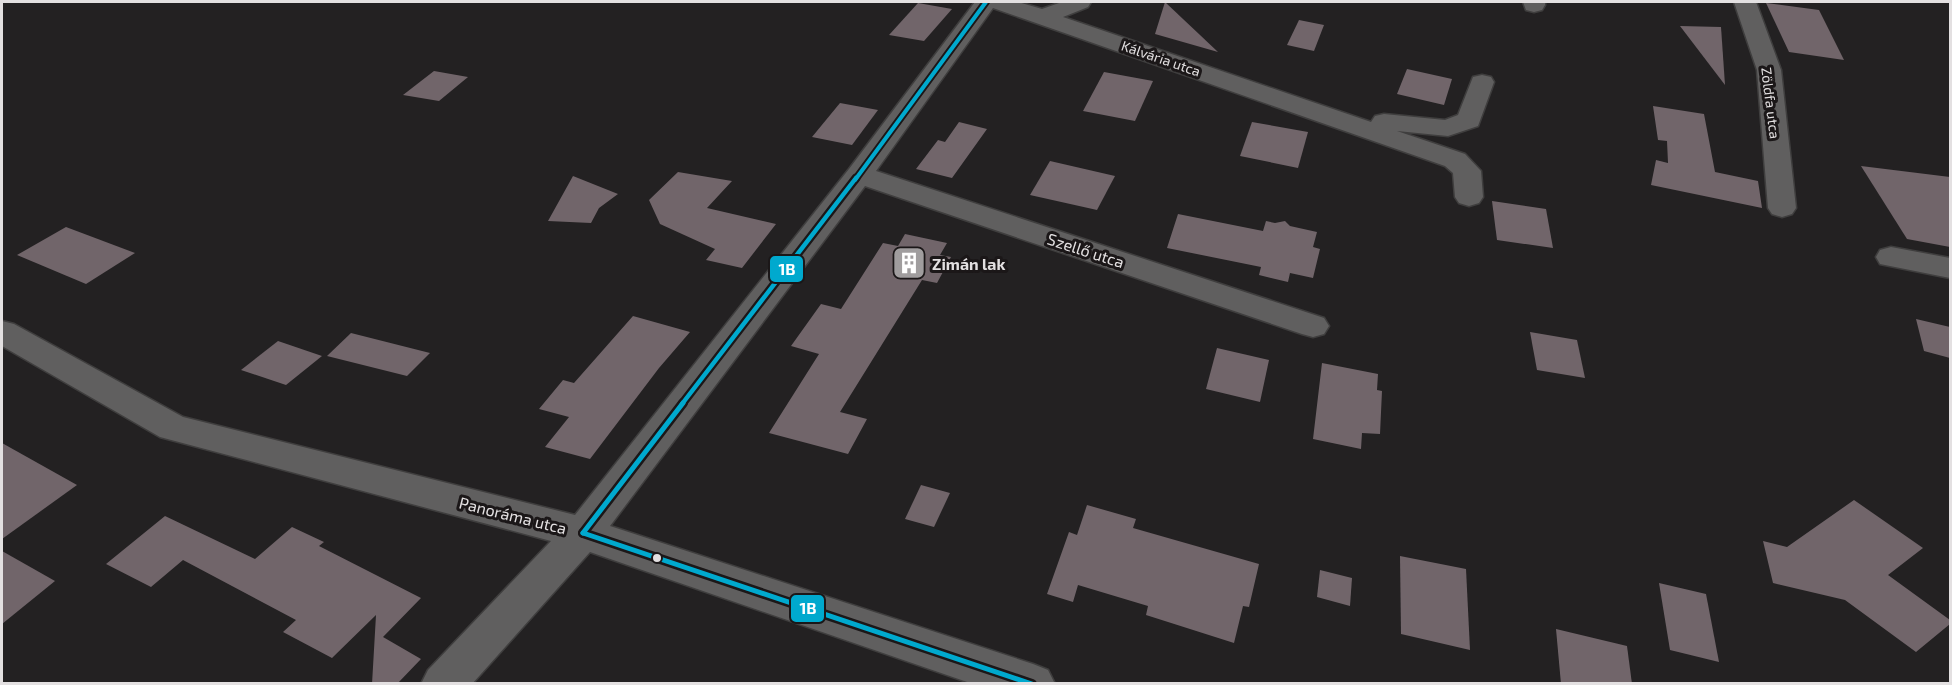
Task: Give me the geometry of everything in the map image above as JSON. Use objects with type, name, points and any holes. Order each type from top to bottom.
[{"type":"street","points":[[443,684],[583,532],[859,175],[986,2]]},
{"type":"street","name":"Kálvária utca","points":[[998,2],[1455,160],[1467,171],[1469,197]]},
{"type":"street","points":[[1043,17],[1080,2]]},
{"type":"street","name":"Zöldfa utca","points":[[1745,2],[1769,70],[1782,208]]},
{"type":"street","name":"Kálvária utca","points":[[1323,115],[1449,128],[1469,120],[1482,82]]},
{"type":"street","name":"Szellő utca","points":[[859,175],[1314,326]]},
{"type":"street","points":[[1891,257],[1950,268]]},
{"type":"street","name":"Panoráma utca","points":[[2,332],[172,428],[583,532],[1033,684]]},
{"type":"building","points":[[1165,2],[1218,52],[1155,34]]},
{"type":"building","points":[[918,3],[952,9],[924,41],[889,35]]},
{"type":"building","points":[[1766,3],[1819,10],[1844,60],[1789,52]]},
{"type":"building","points":[[1299,20],[1324,25],[1314,51],[1287,45]]},
{"type":"building","points":[[1680,26],[1721,27],[1725,85]]},
{"type":"building","points":[[1407,69],[1452,79],[1444,105],[1397,94]]},
{"type":"building","points":[[434,71],[468,77],[439,101],[403,95]]},
{"type":"building","points":[[1104,72],[1153,81],[1135,121],[1083,111]]},
{"type":"building","points":[[840,103],[878,110],[852,145],[812,137]]},
{"type":"building","points":[[1653,106],[1704,114],[1715,172],[1758,181],[1762,208],[1651,185],[1656,160],[1668,163],[1667,141],[1658,140]]},
{"type":"building","points":[[959,122],[987,129],[952,178],[916,169],[938,140],[945,142]]},
{"type":"building","points":[[1252,122],[1308,132],[1298,168],[1240,156]]},
{"type":"building","points":[[1050,161],[1115,176],[1097,210],[1030,195]]},
{"type":"building","points":[[1861,166],[1950,177],[1950,247],[1907,239]]},
{"type":"building","points":[[678,172],[732,181],[707,208],[776,224],[742,268],[706,260],[715,249],[660,224],[649,200]]},
{"type":"building","points":[[573,176],[618,194],[599,208],[591,223],[548,221]]},
{"type":"building","points":[[1492,201],[1546,209],[1553,248],[1497,240]]},
{"type":"building","points":[[1178,214],[1263,231],[1266,221],[1275,223],[1285,221],[1290,226],[1317,232],[1313,247],[1320,249],[1313,278],[1290,273],[1288,282],[1259,275],[1261,267],[1167,248]]},
{"type":"building","points":[[66,227],[135,253],[86,284],[17,255]]},
{"type":"building","points":[[905,234],[947,243],[940,255],[951,257],[937,283],[922,280],[840,412],[867,419],[848,454],[769,433],[819,354],[791,346],[821,304],[841,309],[883,243],[898,246]]},
{"type":"building","points":[[633,316],[690,332],[659,368],[590,459],[545,447],[569,417],[539,409],[563,380],[574,383]]},
{"type":"building","points":[[1916,319],[1950,327],[1950,358],[1924,351]]},
{"type":"building","points":[[1530,332],[1577,340],[1585,378],[1537,370]]},
{"type":"building","points":[[351,333],[430,353],[407,376],[327,356]]},
{"type":"building","points":[[278,341],[322,356],[286,385],[241,370]]},
{"type":"building","points":[[1217,348],[1269,360],[1260,402],[1206,389]]},
{"type":"building","points":[[1322,363],[1378,374],[1377,390],[1382,391],[1380,434],[1362,433],[1361,449],[1313,439]]},
{"type":"building","points":[[2,443],[77,485],[2,539]]},
{"type":"building","points":[[921,485],[950,493],[934,527],[905,519]]},
{"type":"building","points":[[1854,500],[1923,548],[1888,575],[1950,620],[1950,624],[1916,652],[1845,600],[1773,583],[1763,541],[1787,547]]},
{"type":"building","points":[[1087,505],[1136,519],[1133,528],[1259,564],[1249,607],[1243,606],[1234,643],[1146,615],[1148,606],[1078,585],[1073,602],[1047,594],[1069,532],[1077,535]]},
{"type":"building","points":[[165,516],[255,559],[292,527],[324,542],[319,546],[421,598],[383,637],[421,659],[397,684],[372,684],[376,615],[332,658],[283,632],[296,620],[183,560],[151,587],[106,564]]},
{"type":"building","points":[[2,551],[55,581],[2,624]]},
{"type":"building","points":[[1400,556],[1466,569],[1470,650],[1401,634]]},
{"type":"building","points":[[1320,570],[1352,578],[1350,606],[1317,597]]},
{"type":"building","points":[[1659,583],[1706,594],[1719,662],[1670,650]]},
{"type":"building","points":[[1556,629],[1627,646],[1632,684],[1561,684]]},
{"type":"transit line","name":"1B","points":[[583,533],[859,175],[986,2]]},
{"type":"transit line","name":"1B","points":[[583,533],[1032,684]]},
{"type":"place","name":"Zimán lak","points":[[909,263]]}]
